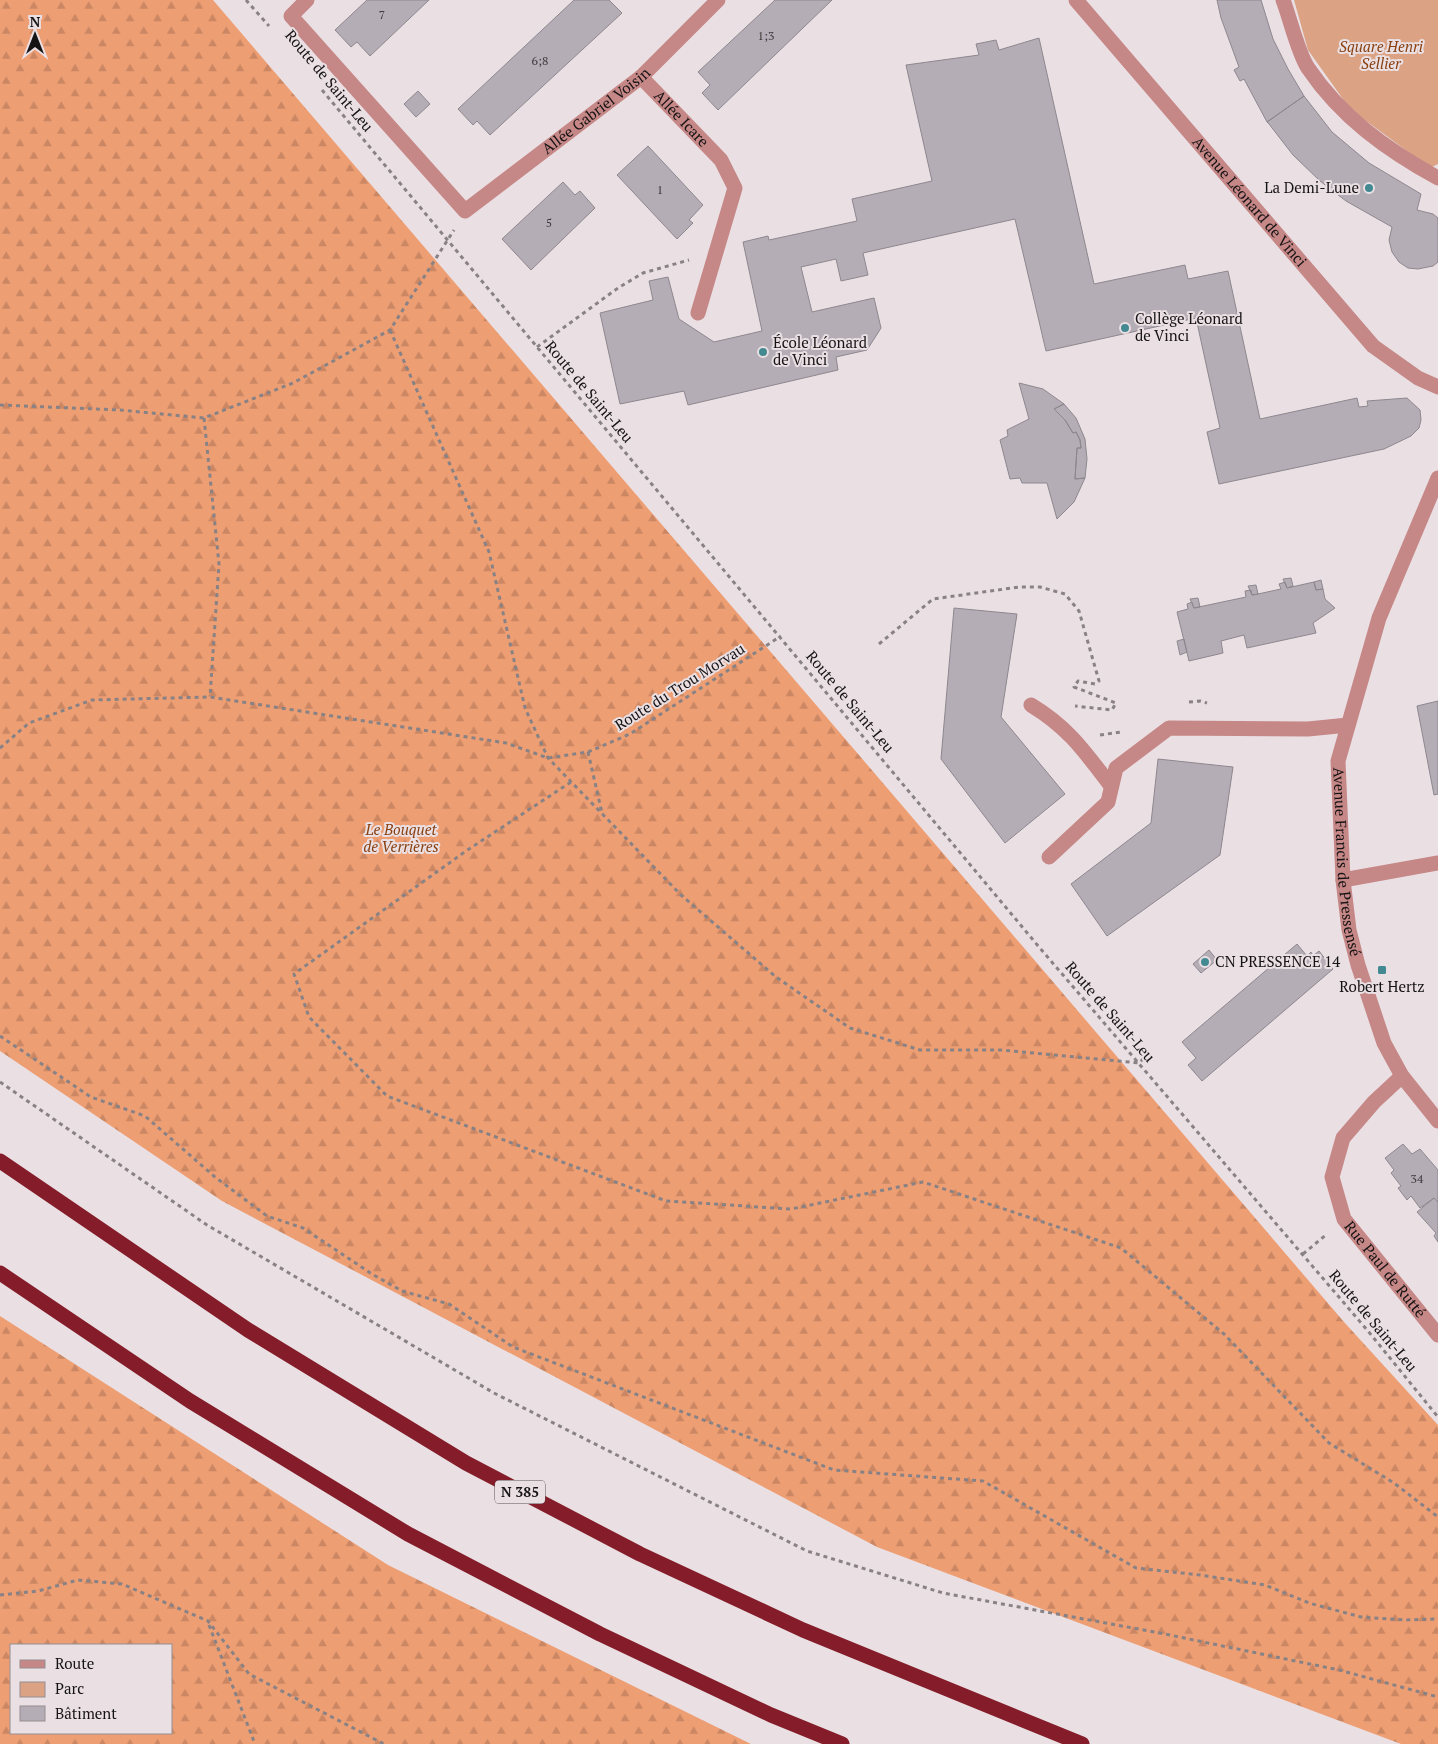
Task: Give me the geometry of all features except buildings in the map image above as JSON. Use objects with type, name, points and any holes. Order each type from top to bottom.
[{"type":"highway","name":"N 385","points":[[0,1161],[248,1330],[466,1463],[640,1554],[803,1630],[1082,1744]]},
{"type":"highway","points":[[0,1273],[190,1401],[408,1534],[600,1634],[771,1715],[842,1744]]},
{"type":"street","name":"Allée Gabriel Voisin","points":[[308,0],[291,16],[465,211],[641,77],[718,0]]},
{"type":"street","name":"Avenue Léonard de Vinci","points":[[1076,0],[1373,346],[1418,378],[1438,387]]},
{"type":"street","points":[[1283,0],[1307,67],[1350,120],[1404,160],[1438,178]]},
{"type":"street","name":"Allée Icare","points":[[641,77],[721,160],[735,188],[698,313]]},
{"type":"street","name":"Avenue Francis de Pressensé","points":[[1438,478],[1379,618],[1338,761],[1343,880],[1348,930],[1384,1043],[1402,1076],[1438,1121]]},
{"type":"street","points":[[1031,705],[1052,718],[1074,738],[1111,786]]},
{"type":"street","points":[[1049,856],[1108,802],[1116,768],[1169,728],[1308,729],[1348,725]]},
{"type":"street","points":[[1343,880],[1438,863]]},
{"type":"street","name":"Rue Paul de Rutté","points":[[1402,1076],[1374,1102],[1343,1138],[1332,1177],[1344,1219],[1438,1335]]},
{"type":"path","name":"Route de Saint-Leu","points":[[246,0],[274,32]]},
{"type":"path","name":"Route de Saint-Leu","points":[[322,89],[1039,947],[1302,1254],[1438,1417]]},
{"type":"path","points":[[0,405],[120,410],[204,418],[293,383],[390,330],[448,242]]},
{"type":"path","points":[[537,347],[618,288],[644,273],[716,252]]},
{"type":"path","points":[[390,330],[489,552],[524,708],[548,758],[681,895],[776,977],[850,1028],[920,1050],[1001,1050],[1139,1063],[1144,1058]]},
{"type":"path","points":[[204,418],[218,564],[210,697]]},
{"type":"path","points":[[879,644],[933,599],[1019,588],[1040,588],[1065,594],[1079,611],[1099,681],[1095,684],[1078,681],[1074,687],[1116,704],[1112,710],[1067,704],[1052,718]]},
{"type":"path","name":"Route du Trou Morvau","points":[[548,758],[588,752],[630,734],[781,636]]},
{"type":"path","points":[[0,748],[29,723],[92,700],[210,697],[506,743],[548,758]]},
{"type":"path","points":[[588,752],[603,815]]},
{"type":"path","points":[[571,782],[466,851],[294,974],[309,1017],[386,1096],[666,1201],[791,1209],[923,1182],[1121,1248],[1224,1334],[1330,1443],[1394,1483],[1438,1517]]},
{"type":"path","points":[[0,1036],[91,1097],[145,1116],[215,1177],[267,1216],[303,1228],[372,1274],[402,1290],[449,1304],[513,1347],[834,1470],[982,1481],[1136,1568],[1200,1574],[1265,1585],[1309,1603],[1361,1617],[1405,1620],[1438,1619]]},
{"type":"path","points":[[0,1082],[207,1225],[494,1393],[807,1551],[943,1593],[1339,1670],[1438,1697]]},
{"type":"path","points":[[1302,1254],[1344,1219]]},
{"type":"path","points":[[0,1595],[38,1591],[78,1580],[122,1584],[208,1622],[249,1674],[384,1744]]},
{"type":"path","points":[[208,1622],[254,1744]]},
{"type":"green space","name":"Le Bouquet de Verrières","points":[[0,0],[213,0],[1344,1322],[1438,1425],[1438,1744],[1401,1744],[877,1547],[222,1201],[0,1051]]},
{"type":"green space","name":"Square Henri Sellier","points":[[1294,0],[1438,0],[1438,164],[1430,168],[1350,109],[1308,50]]},
{"type":"green space","points":[[0,1316],[388,1565],[751,1744],[0,1744]]},
{"type":"place","name":"La Demi-Lune","points":[[1369,188]]},
{"type":"place","name":"Collège Léonard de Vinci","points":[[1125,328]]},
{"type":"place","name":"École Léonard de Vinci","points":[[763,352]]},
{"type":"place","name":"CN PRESSENCE 14","points":[[1205,962]]},
{"type":"place","name":"Robert Hertz","points":[[1382,970]]}]
